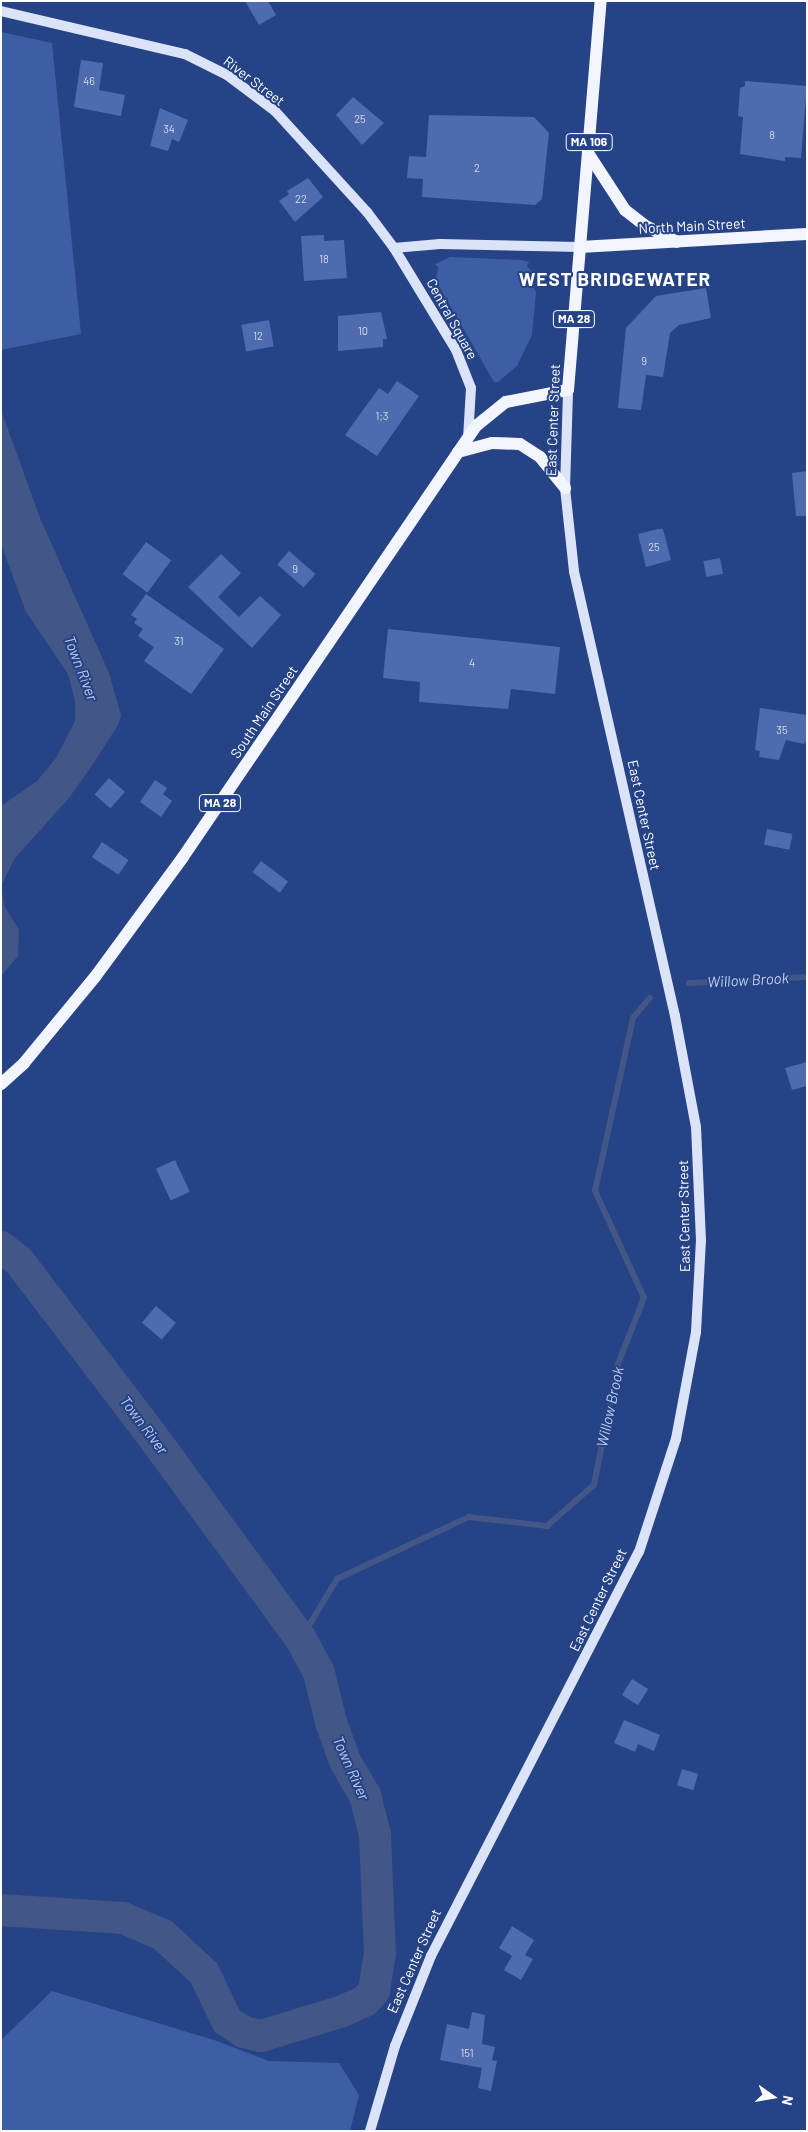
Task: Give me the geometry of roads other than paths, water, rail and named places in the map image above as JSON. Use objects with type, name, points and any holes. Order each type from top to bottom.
[{"type":"main road","name":"MA 106","points":[[580,247],[601,1]]},
{"type":"main road","name":"River Street","points":[[1,11],[174,50],[220,71],[274,111],[367,212]]},
{"type":"main road","points":[[588,153],[625,210],[644,225],[677,242]]},
{"type":"main road","name":"Central Square","points":[[367,212],[394,248],[456,350],[472,394],[468,439]]},
{"type":"main road","name":"North Main Street","points":[[580,247],[807,234]]},
{"type":"main road","points":[[394,248],[440,244],[580,247]]},
{"type":"main road","name":"East Center Street","points":[[370,2131],[395,2046],[431,1956],[639,1552],[676,1439],[696,1332],[701,1208],[692,1105],[579,596],[565,488],[568,390],[580,247]]},
{"type":"main road","name":"South Main Street","points":[[1,1084],[24,1063],[96,977],[183,857],[458,452],[487,415],[506,402],[568,390]]},
{"type":"main road","points":[[458,452],[492,443],[520,444],[540,458],[565,488]]},
{"type":"water","points":[[1,410],[40,518],[109,673],[121,715],[118,725],[95,761],[69,798],[15,858],[1,886],[1,806],[37,781],[56,758],[75,721],[75,700],[68,674],[26,612],[1,544]]},
{"type":"water","points":[[1,887],[5,907],[19,930],[18,956],[1,976]]},
{"type":"waterway","name":"Willow Brook","points":[[689,983],[807,977]]},
{"type":"waterway","name":"Willow Brook","points":[[301,1639],[337,1579],[469,1517],[547,1526],[594,1485],[618,1364],[644,1298],[595,1191],[633,1018],[650,998]]},
{"type":"waterway","name":"Town River","points":[[1,1247],[19,1261],[153,1437],[301,1639],[319,1673],[331,1722],[345,1761],[365,1795],[375,1835],[380,1953],[374,1991],[365,2001],[343,2011],[261,2036],[244,2032],[227,2021],[204,1973],[163,1935],[123,1918],[1,1910]]},
{"type":"district","name":"WEST BRIDGEWATER","points":[[615,279]]}]
